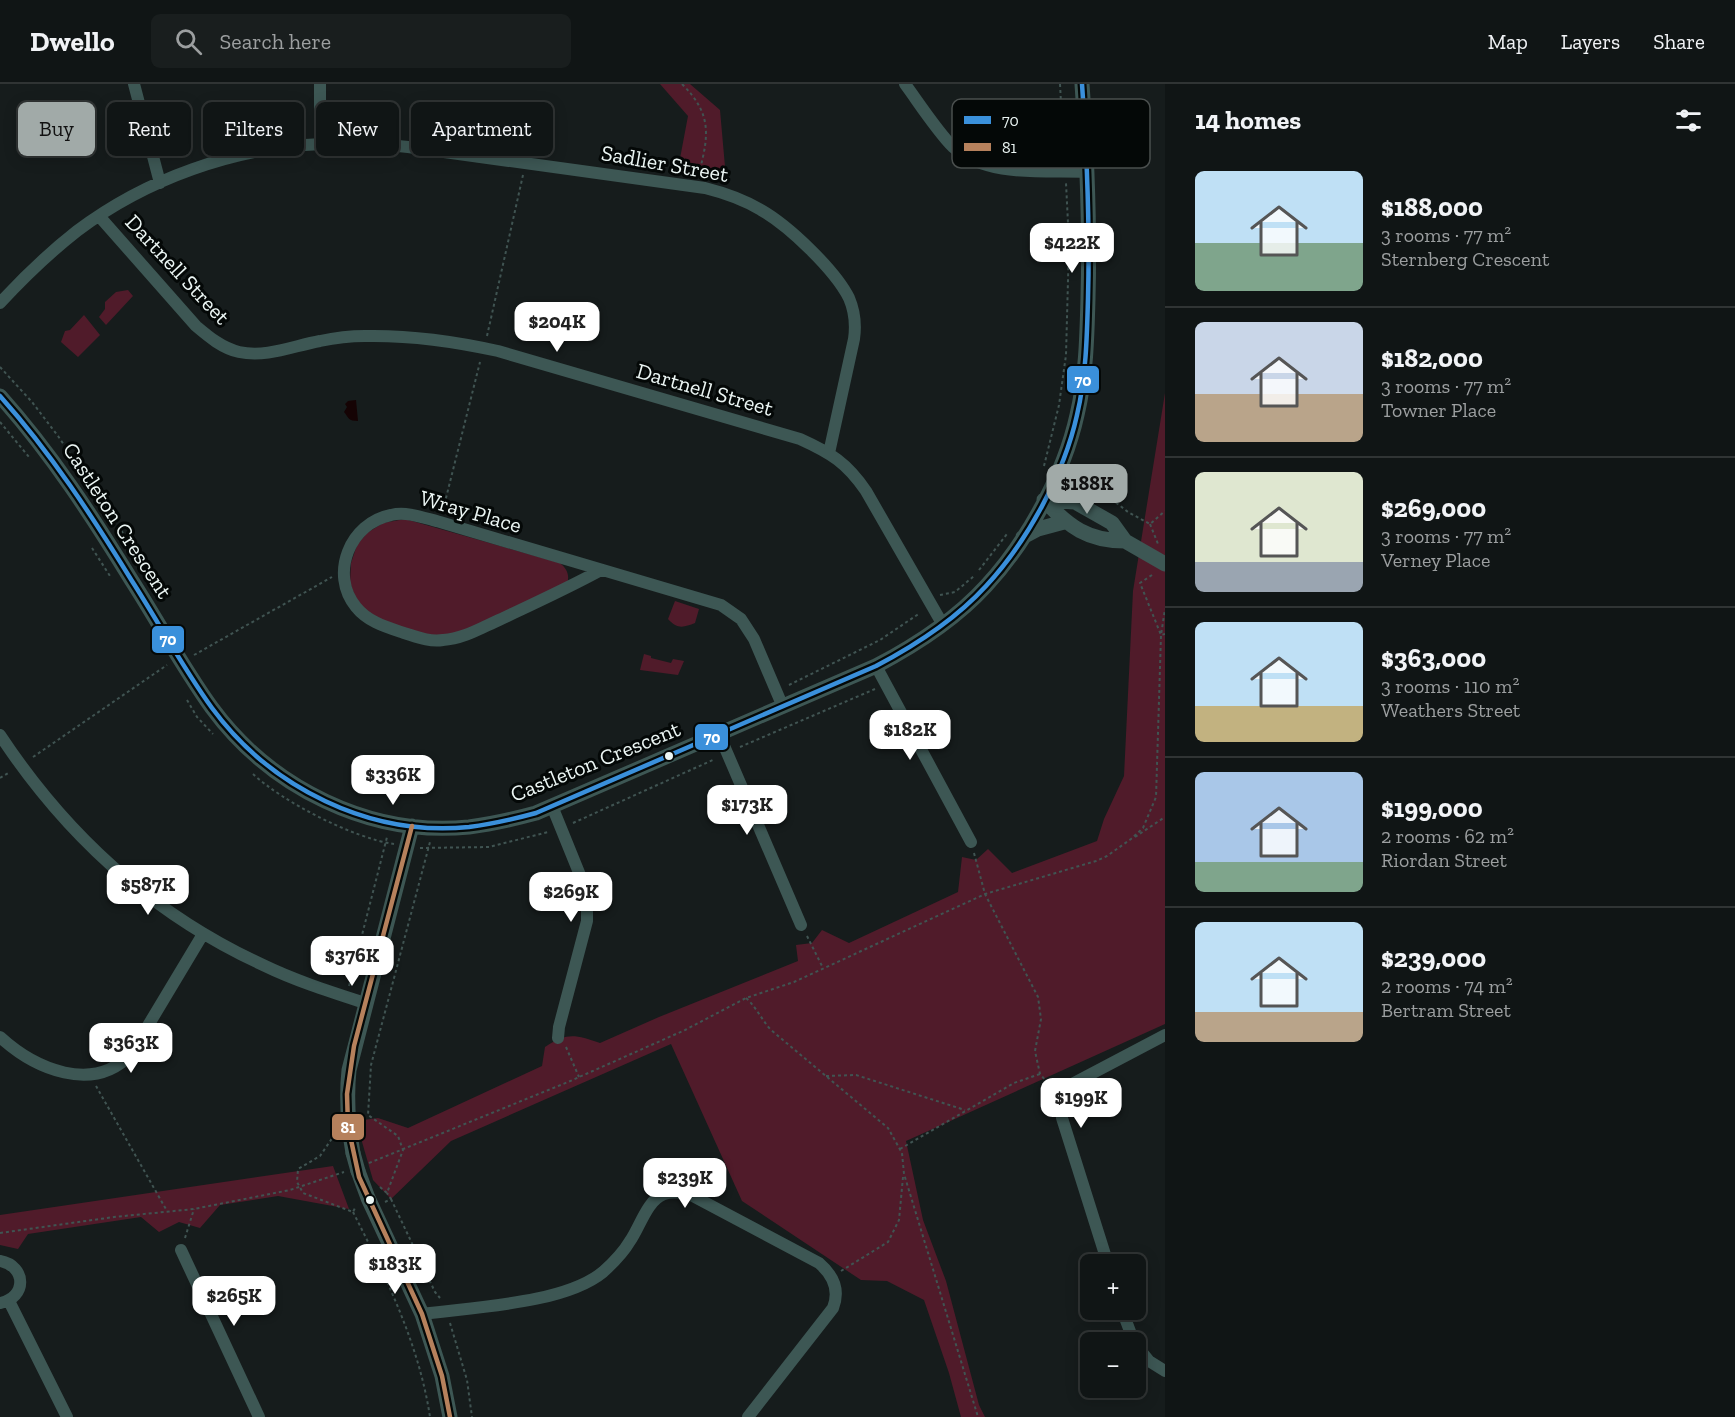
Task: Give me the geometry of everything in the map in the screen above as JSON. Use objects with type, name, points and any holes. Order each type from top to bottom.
[{"type":"street","points":[[134,84],[160,183]]},
{"type":"street","points":[[320,84],[320,102]]},
{"type":"street","points":[[905,84],[952,145]]},
{"type":"street","name":"Castleton Crescent","points":[[1082,84],[1083,99]]},
{"type":"street","name":"Sadlier Street","points":[[0,303],[34,267],[76,231],[160,183],[217,161],[257,151],[316,144]]},
{"type":"street","name":"Sadlier Street","points":[[399,146],[695,186],[734,196],[762,210],[787,228],[840,284],[849,299],[856,323],[830,453]]},
{"type":"street","points":[[994,168],[1087,172]]},
{"type":"street","name":"Castleton Crescent","points":[[0,396],[61,470],[202,692],[239,740],[269,767],[302,790],[356,814],[391,823],[412,826],[467,827],[502,822],[552,806],[876,666],[911,647],[943,625],[986,587],[1023,537],[1044,500],[1063,463],[1077,417],[1087,343],[1089,229],[1087,168]]},
{"type":"street","name":"Dartnell Street","points":[[99,216],[196,326],[212,340],[231,350],[260,354],[320,341],[363,336],[407,336],[452,341],[484,348],[800,439],[830,453],[854,474],[867,492],[943,625]]},
{"type":"street","points":[[1063,463],[1075,502]]},
{"type":"street","points":[[1044,500],[1075,502],[1112,523],[1125,541],[1162,567]]},
{"type":"street","points":[[1044,500],[1064,522],[1103,541],[1125,541]]},
{"type":"street","name":"Wray Place","points":[[601,570],[562,591],[459,638],[434,641],[421,639],[384,626],[363,614],[350,598],[344,578],[346,555],[352,541],[360,530],[375,520],[391,514],[407,513],[440,522],[721,605],[741,619],[754,639],[783,707]]},
{"type":"street","points":[[1023,537],[1038,529],[1064,522]]},
{"type":"street","points":[[876,666],[971,842]]},
{"type":"street","points":[[0,735],[50,804],[110,866],[155,903],[203,934],[262,965],[365,1003]]},
{"type":"street","points":[[719,735],[801,925]]},
{"type":"street","points":[[552,806],[582,880],[587,901],[587,921],[558,1038]]},
{"type":"street","points":[[412,826],[354,1046],[347,1094],[348,1125],[368,1198],[422,1314],[442,1376],[450,1417]]},
{"type":"street","points":[[0,1037],[19,1052],[46,1067],[70,1075],[90,1076],[109,1070],[131,1054],[203,934]]},
{"type":"street","points":[[1105,1254],[1062,1118],[1064,1096],[1072,1084],[1165,1035]]},
{"type":"street","points":[[422,1314],[540,1298],[567,1291],[592,1279],[622,1253],[654,1200],[663,1194],[674,1192],[691,1195],[819,1263],[828,1270],[836,1284],[836,1299],[833,1308],[748,1417]]},
{"type":"street","points":[[181,1250],[259,1417]]},
{"type":"street","points":[[0,1261],[15,1267],[19,1274],[19,1290],[4,1302],[67,1417]]},
{"type":"street","points":[[1146,1357],[1165,1371]]},
{"type":"path","points":[[682,84],[696,98],[706,123],[705,148],[695,186]]},
{"type":"path","points":[[1060,84],[1061,99]]},
{"type":"path","points":[[440,522],[484,348],[526,163]]},
{"type":"path","points":[[1044,467],[1059,405],[1066,355],[1069,243],[1065,168]]},
{"type":"path","points":[[0,367],[32,402],[58,436],[129,542],[125,549]]},
{"type":"path","points":[[0,422],[35,464]]},
{"type":"path","points":[[1046,455],[1075,467],[1128,512],[1149,524],[1160,547]]},
{"type":"path","points":[[1149,524],[1165,512]]},
{"type":"path","points":[[776,690],[880,640],[914,618],[942,594],[955,592],[975,575],[1007,533]]},
{"type":"path","points":[[90,544],[115,583]]},
{"type":"path","points":[[1162,567],[1140,583],[1163,635]]},
{"type":"path","points":[[1131,839],[1143,828],[1156,797],[1165,609]]},
{"type":"path","points":[[191,656],[196,663]]},
{"type":"path","points":[[251,772],[267,787],[304,810],[343,828],[386,843],[428,849],[489,847],[561,828],[886,685]]},
{"type":"path","points":[[187,700],[197,717],[220,741]]},
{"type":"path","points":[[0,1233],[194,1209],[300,1187],[357,1164],[403,1150],[579,1077],[685,1030],[746,998],[794,982],[985,894],[1096,861],[1165,817]]},
{"type":"path","points":[[347,997],[391,823]]},
{"type":"path","points":[[380,1187],[387,1193],[403,1150],[398,1136],[368,1115],[371,1065],[434,827]]},
{"type":"path","points":[[971,842],[985,894],[1038,997],[1041,1019],[1035,1051],[1040,1074],[1050,1086],[1064,1096]]},
{"type":"path","points":[[801,925],[823,969]]},
{"type":"path","points":[[746,998],[757,1007],[763,1022],[771,1030],[888,1128],[902,1153],[904,1174],[900,1220],[888,1242],[858,1259],[832,1278]]},
{"type":"path","points":[[558,1038],[567,1048],[579,1077]]},
{"type":"path","points":[[900,1149],[1014,1083],[1040,1074]]},
{"type":"path","points":[[826,1076],[856,1075],[965,1110]]},
{"type":"path","points":[[90,1076],[168,1212]]},
{"type":"path","points":[[338,1139],[336,1133],[320,1155],[298,1169],[297,1182],[303,1193],[353,1212],[400,1312],[418,1366],[430,1417]]},
{"type":"path","points":[[904,1174],[978,1417]]},
{"type":"path","points":[[391,1199],[435,1292],[445,1304],[466,1380],[472,1417]]},
{"type":"path","points":[[353,1212],[358,1204]]},
{"type":"path","points":[[181,1250],[194,1209]]},
{"type":"shaded area","points":[[660,84],[690,84],[720,110],[726,178],[678,169],[688,116]]},
{"type":"shaded area","points":[[128,290],[133,296],[106,325],[99,317],[105,309],[105,302],[116,292]]},
{"type":"shaded area","points":[[84,315],[100,335],[78,357],[61,342],[65,331],[70,330]]},
{"type":"shaded area","points":[[1165,393],[1165,1024],[906,1141],[923,1220],[946,1281],[979,1405],[985,1417],[961,1417],[949,1373],[924,1300],[887,1281],[861,1280],[742,1201],[671,1044],[451,1141],[391,1199],[373,1180],[356,1121],[378,1118],[408,1128],[542,1066],[545,1047],[560,1039],[572,1036],[600,1043],[798,961],[796,945],[812,943],[822,930],[849,943],[958,892],[962,857],[976,860],[988,849],[1012,873],[1097,841],[1104,819],[1124,776],[1133,591]]},
{"type":"shaded area","points":[[356,400],[358,421],[350,420],[344,412],[348,401]]},
{"type":"shaded area","points":[[405,519],[560,563],[567,572],[567,584],[459,633],[431,636],[381,621],[363,608],[355,596],[350,583],[351,563],[357,545],[367,533],[383,523]]},
{"type":"shaded area","points":[[675,601],[699,609],[695,623],[681,627],[668,619]]},
{"type":"shaded area","points":[[644,654],[671,663],[673,659],[684,661],[678,675],[640,670]]},
{"type":"shaded area","points":[[333,1166],[349,1209],[278,1196],[220,1205],[200,1228],[179,1222],[159,1232],[141,1217],[28,1234],[18,1249],[0,1245],[0,1215]]},
{"type":"transit line","name":"70","points":[[1082,84],[1083,99]]},
{"type":"transit line","name":"70","points":[[0,396],[54,462],[86,509],[212,708],[263,762],[293,783],[326,801],[360,815],[395,824],[432,828],[469,827],[503,821],[536,813],[876,666],[948,621],[986,586],[1016,549],[1042,506],[1063,460],[1077,415],[1086,357],[1089,271],[1087,168]]},
{"type":"transit line","name":"81","points":[[412,826],[354,1046],[347,1094],[348,1126],[359,1177],[422,1314],[442,1376],[450,1417]]}]
